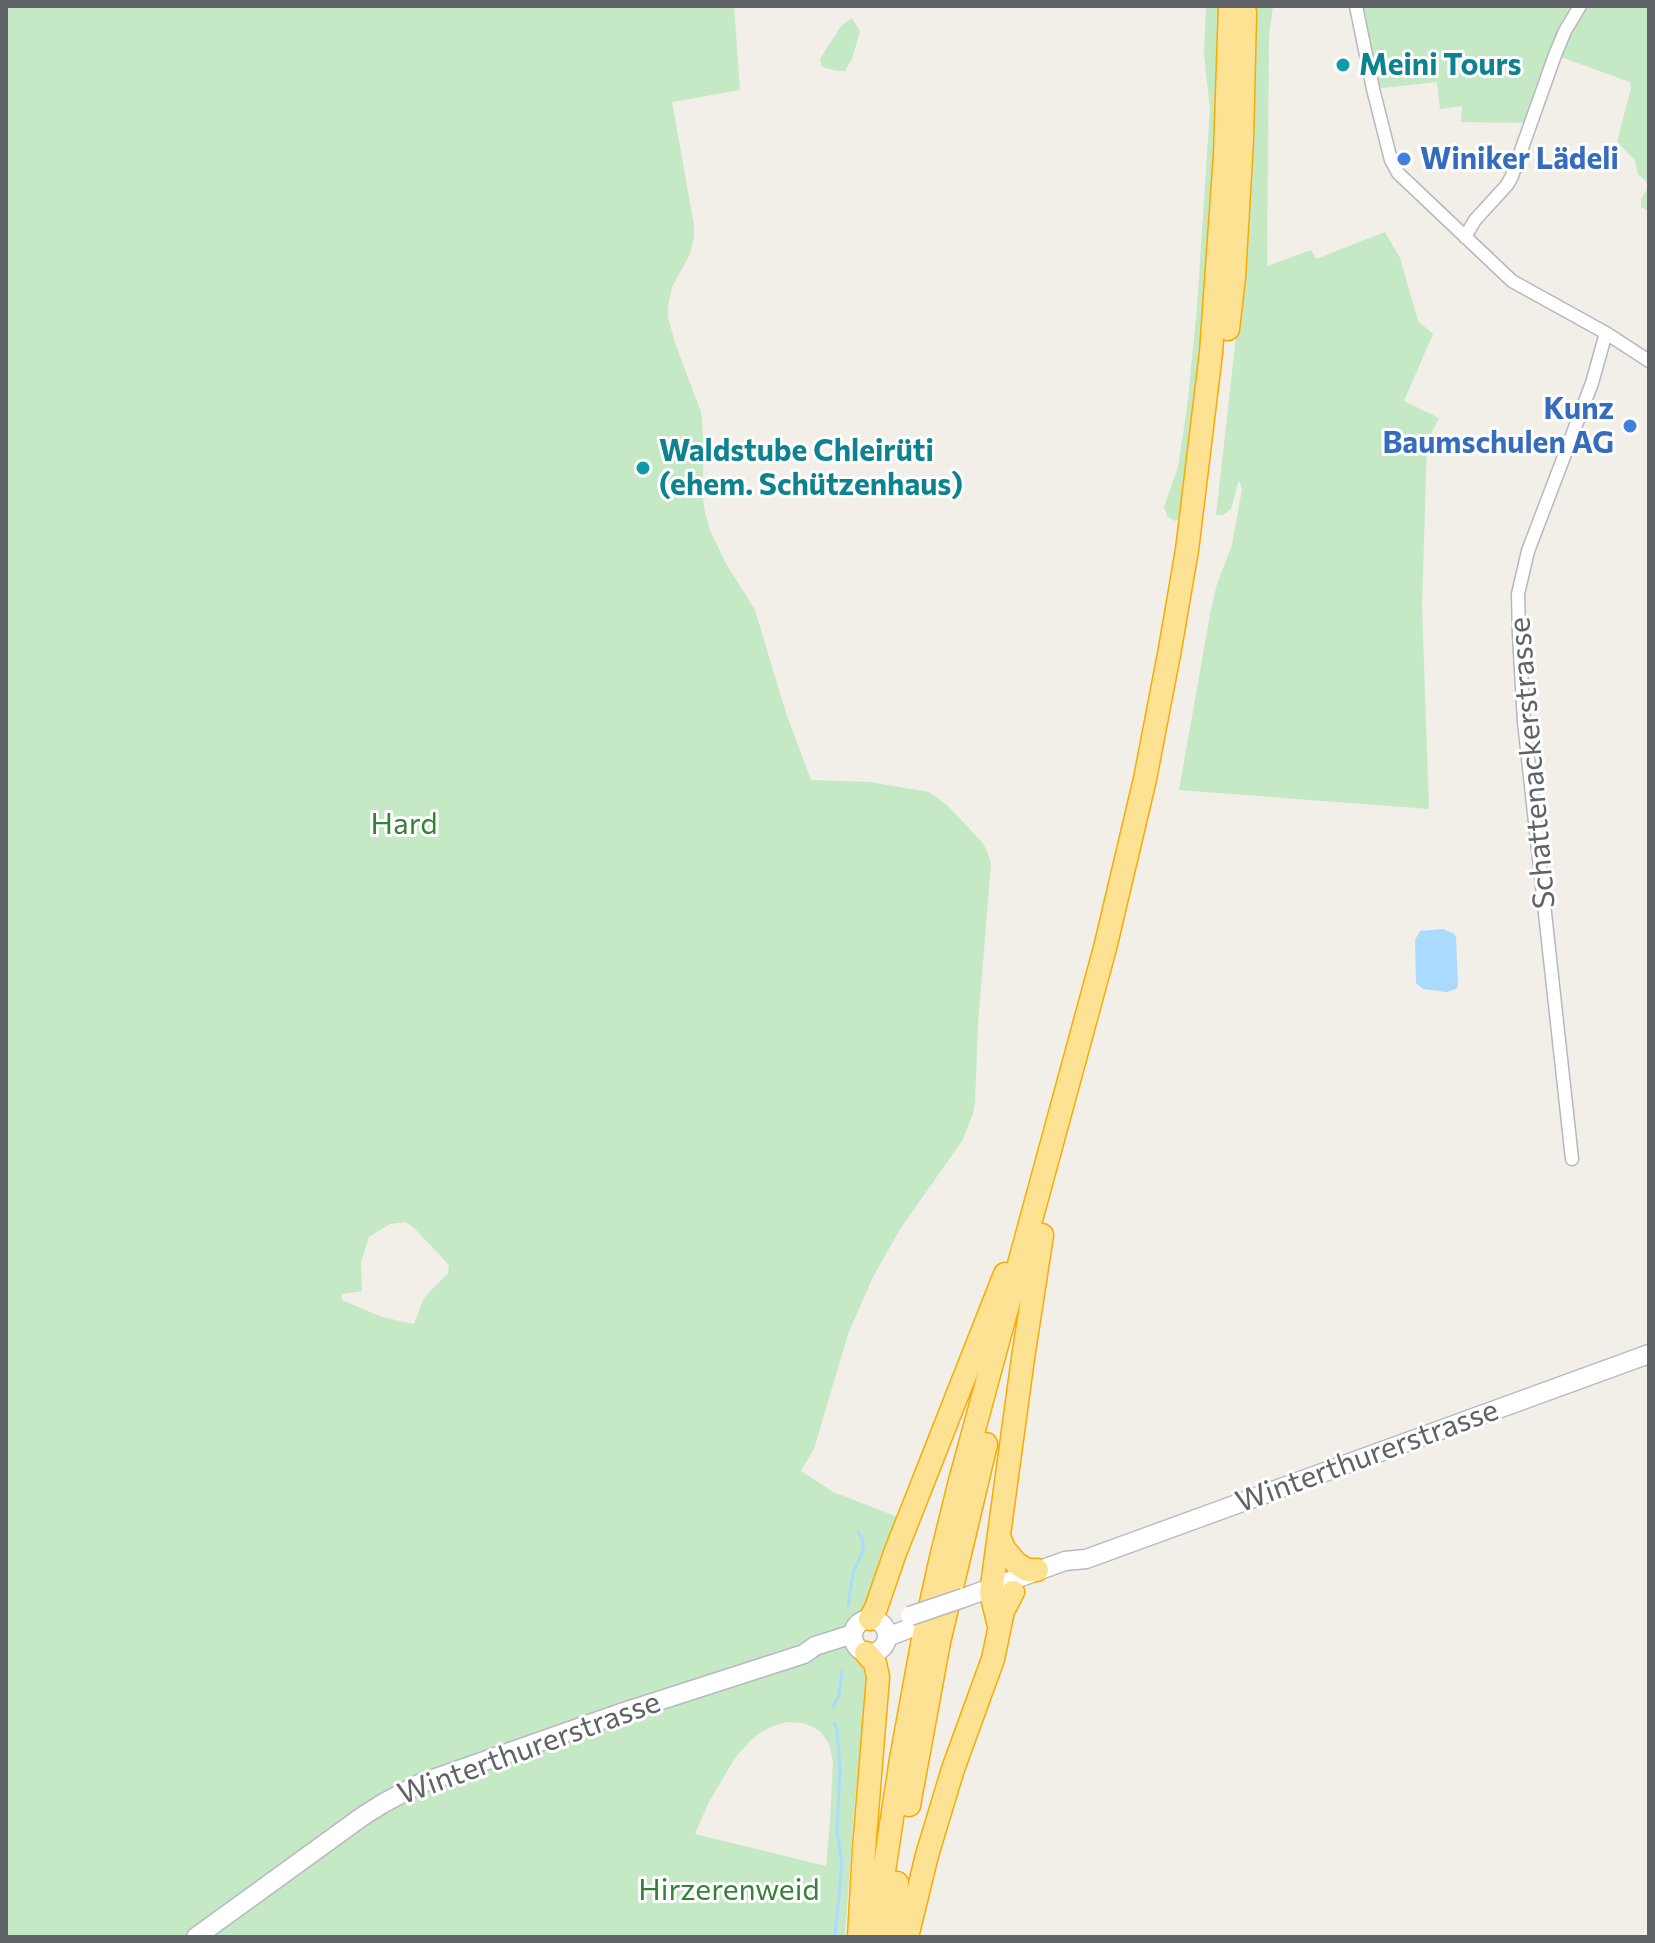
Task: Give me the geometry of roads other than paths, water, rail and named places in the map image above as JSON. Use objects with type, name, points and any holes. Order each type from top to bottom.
[{"type":"highway","points":[[874,1937],[898,1774],[923,1639],[960,1481],[1124,872],[1162,690],[1184,564],[1204,416],[1217,285],[1230,6]]},
{"type":"highway","points":[[889,1937],[917,1751],[939,1642],[981,1464],[1140,867],[1190,619],[1216,438],[1234,277],[1242,140],[1245,6]]},
{"type":"highway","points":[[859,1937],[878,1677],[869,1636],[895,1553],[1041,1186]]},
{"type":"highway","points":[[907,1937],[953,1769],[993,1659],[999,1626],[999,1536],[1042,1235]]},
{"type":"highway","points":[[999,1536],[1004,1549],[1016,1563],[1027,1570],[1037,1570]]},
{"type":"main road","name":"Winterthurerstrasse","points":[[196,1937],[363,1816],[400,1793],[439,1776],[804,1654],[815,1646],[869,1636],[1069,1570],[1086,1559],[1649,1354]]},
{"type":"main road","name":"Winterthurerstrasse","points":[[999,1593],[1037,1570],[1065,1561],[1086,1559]]},
{"type":"street","points":[[1356,6],[1373,89],[1394,167],[1503,274],[1649,361]]},
{"type":"street","points":[[1465,237],[1475,220],[1512,176],[1555,55],[1580,6]]},
{"type":"street","name":"Schattenackerstrasse","points":[[1572,1159],[1524,722],[1518,594],[1528,551],[1592,383],[1606,333]]},
{"type":"water","points":[[1443,929],[1456,937],[1458,986],[1447,992],[1423,989],[1416,983],[1415,940],[1420,931]]},
{"type":"waterway","points":[[848,1605],[853,1573],[863,1551],[863,1541],[858,1532]]},
{"type":"waterway","points":[[833,1707],[839,1695],[842,1672]]},
{"type":"waterway","points":[[834,1723],[840,1769],[837,1831],[842,1863],[835,1937]]},
{"type":"place","name":"Meini Tours","points":[[1343,65]]},
{"type":"place","name":"Winiker Lädeli","points":[[1404,159]]},
{"type":"place","name":"Kunz Baumschulen AG","points":[[1630,426]]},
{"type":"place","name":"Waldstube Chleirüti (ehem. Schützenhaus)","points":[[643,468]]},
{"type":"park label","name":"Hard","points":[[404,824]]},
{"type":"park label","name":"Hirzerenweid","points":[[729,1890]]}]
